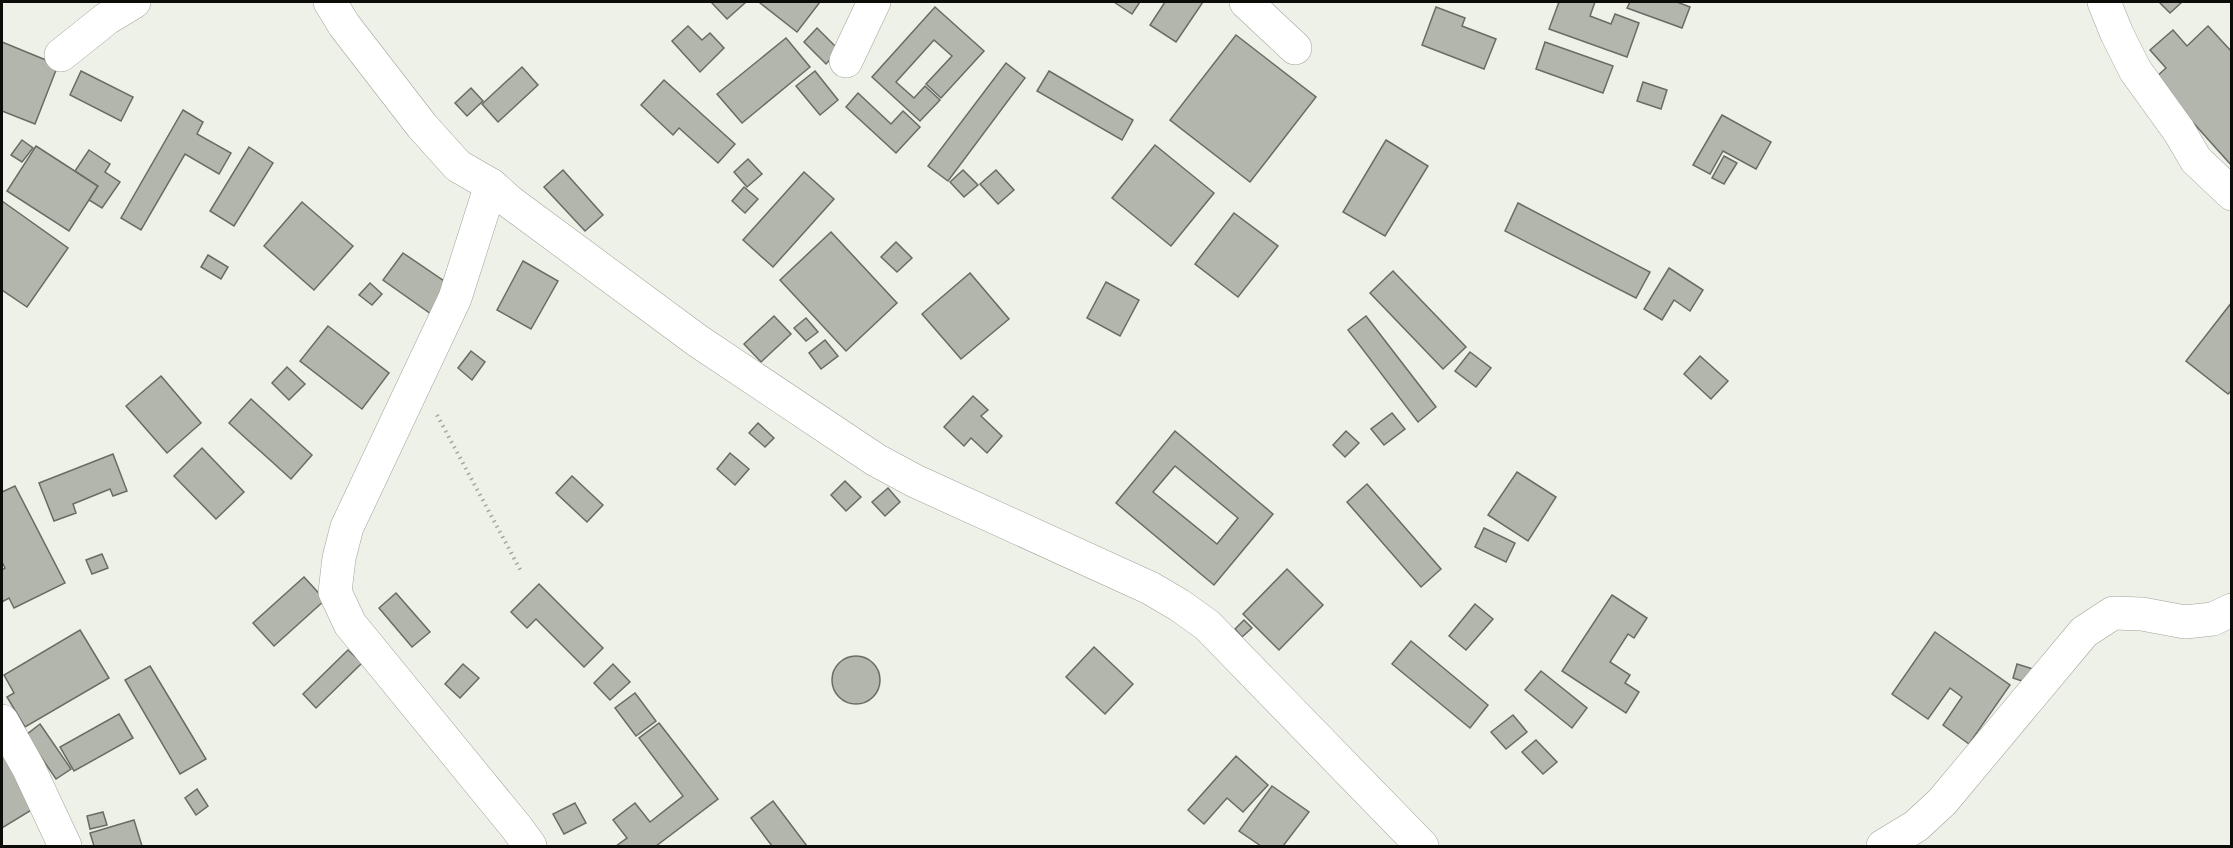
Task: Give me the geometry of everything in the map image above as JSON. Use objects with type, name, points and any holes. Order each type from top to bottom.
[{"type":"street","points":[[61,55],[106,19],[134,2]]},
{"type":"street","points":[[330,2],[344,25],[422,126],[458,166],[492,184],[510,202],[698,341],[876,460],[915,481],[1150,588],[1179,605],[1207,626],[1422,846]]},
{"type":"street","points":[[846,61],[874,2]]},
{"type":"street","points":[[1246,2],[1294,48]]},
{"type":"street","points":[[2104,2],[2116,34],[2135,70],[2179,131],[2196,160],[2232,194]]},
{"type":"street","points":[[492,184],[455,298],[347,527],[339,558],[335,592],[350,624],[530,846]]},
{"type":"street","points":[[1883,846],[1916,826],[1942,802],[2084,632],[2113,613],[2142,614],[2185,622],[2213,619],[2232,610]]},
{"type":"street","points":[[2,721],[29,769],[65,846]]},
{"type":"path","points":[[417,378],[522,573]]},
{"type":"building","points":[[711,2],[746,2],[727,19]]},
{"type":"building","points":[[761,2],[820,2],[797,32]]},
{"type":"building","points":[[1114,2],[1140,2],[1132,14]]},
{"type":"building","points":[[1165,2],[1203,2],[1176,42],[1150,25]]},
{"type":"building","points":[[1559,2],[1595,2],[1590,16],[1611,24],[1615,14],[1639,23],[1627,57],[1549,29]]},
{"type":"building","points":[[1630,2],[1677,2],[1690,7],[1682,28],[1627,8]]},
{"type":"building","points":[[2159,2],[2182,2],[2170,13]]},
{"type":"building","points":[[935,7],[984,51],[941,98],[926,84],[952,56],[934,40],[896,82],[914,98],[925,86],[940,100],[920,121],[872,77]]},
{"type":"building","points":[[1436,7],[1465,18],[1462,26],[1496,39],[1484,69],[1422,45]]},
{"type":"building","points":[[688,26],[702,40],[710,33],[724,48],[700,72],[672,41]]},
{"type":"building","points":[[2208,26],[2232,52],[2232,166],[2154,79],[2166,68],[2150,50],[2173,30],[2187,46]]},
{"type":"building","points":[[817,28],[839,50],[826,64],[804,42]]},
{"type":"building","points":[[1236,35],[1316,97],[1250,182],[1170,120]]},
{"type":"building","points":[[786,38],[810,67],[742,123],[717,94]]},
{"type":"building","points":[[2,42],[58,65],[35,124],[2,111]]},
{"type":"building","points":[[1545,42],[1613,66],[1603,93],[1536,69]]},
{"type":"building","points":[[1006,63],[1025,78],[948,181],[928,166]]},
{"type":"building","points":[[522,67],[538,85],[498,122],[482,104]]},
{"type":"building","points":[[81,71],[133,97],[121,121],[70,95]]},
{"type":"building","points":[[815,71],[838,100],[820,115],[796,86]]},
{"type":"building","points":[[1049,71],[1133,120],[1122,140],[1037,91]]},
{"type":"building","points":[[664,80],[735,144],[718,163],[679,128],[673,135],[641,105]]},
{"type":"building","points":[[1643,82],[1667,90],[1661,109],[1637,101]]},
{"type":"building","points":[[471,88],[483,101],[467,116],[455,103]]},
{"type":"building","points":[[858,93],[891,124],[903,111],[920,127],[896,153],[846,107]]},
{"type":"building","points":[[183,110],[203,122],[197,134],[231,153],[219,174],[185,154],[141,230],[121,218]]},
{"type":"building","points":[[1722,115],[1771,142],[1756,169],[1723,151],[1710,174],[1693,165]]},
{"type":"building","points":[[22,140],[33,148],[22,162],[11,155]]},
{"type":"building","points":[[1386,140],[1428,166],[1385,236],[1343,212]]},
{"type":"building","points":[[1155,145],[1214,193],[1171,246],[1112,198]]},
{"type":"building","points":[[36,146],[98,186],[69,231],[7,191]]},
{"type":"building","points":[[249,147],[273,163],[234,226],[210,211]]},
{"type":"building","points":[[89,150],[110,164],[105,172],[120,182],[102,208],[89,200],[98,186],[75,171]]},
{"type":"building","points":[[1724,156],[1737,163],[1724,184],[1712,178]]},
{"type":"building","points":[[748,159],[762,174],[747,187],[734,172]]},
{"type":"building","points":[[563,170],[603,215],[585,231],[544,187]]},
{"type":"building","points":[[963,170],[978,185],[964,197],[950,182]]},
{"type":"building","points":[[996,170],[1014,190],[998,204],[980,184]]},
{"type":"building","points":[[804,172],[834,199],[773,267],[743,240]]},
{"type":"building","points":[[744,187],[758,199],[745,213],[732,201]]},
{"type":"building","points":[[2,201],[68,248],[27,307],[2,290]]},
{"type":"building","points":[[302,202],[353,246],[314,290],[264,246]]},
{"type":"building","points":[[1518,203],[1650,272],[1636,298],[1505,231]]},
{"type":"building","points":[[1234,213],[1278,246],[1238,297],[1195,264]]},
{"type":"building","points":[[831,232],[897,303],[846,351],[780,280]]},
{"type":"building","points":[[896,242],[912,258],[897,272],[881,257]]},
{"type":"building","points":[[403,253],[450,285],[431,314],[383,280]]},
{"type":"building","points":[[208,255],[228,267],[221,279],[201,267]]},
{"type":"building","points":[[523,261],[558,281],[531,329],[497,310]]},
{"type":"building","points":[[1669,268],[1703,290],[1690,311],[1674,300],[1662,320],[1644,309]]},
{"type":"building","points":[[1393,271],[1466,347],[1443,369],[1370,293]]},
{"type":"building","points":[[970,273],[1009,319],[961,359],[922,314]]},
{"type":"building","points":[[1106,282],[1139,300],[1120,336],[1087,318]]},
{"type":"building","points":[[370,283],[382,294],[372,305],[359,295]]},
{"type":"building","points":[[2232,302],[2232,390],[2228,394],[2186,361]]},
{"type":"building","points":[[774,316],[791,334],[761,362],[744,344]]},
{"type":"building","points":[[1366,316],[1436,407],[1418,422],[1348,330]]},
{"type":"building","points":[[806,318],[818,332],[806,341],[794,328]]},
{"type":"building","points":[[328,326],[389,373],[362,409],[300,361]]},
{"type":"building","points":[[825,340],[838,356],[821,369],[809,353]]},
{"type":"building","points":[[471,351],[485,362],[472,380],[458,368]]},
{"type":"building","points":[[1470,352],[1491,368],[1476,387],[1455,371]]},
{"type":"building","points":[[1700,356],[1728,381],[1711,399],[1684,374]]},
{"type":"building","points":[[287,367],[305,384],[289,400],[272,383]]},
{"type":"building","points":[[161,376],[201,423],[167,453],[126,406]]},
{"type":"building","points":[[973,396],[988,410],[981,416],[1002,436],[987,453],[971,438],[964,446],[944,427]]},
{"type":"building","points":[[251,399],[312,455],[291,479],[229,423]]},
{"type":"building","points":[[1392,413],[1405,429],[1384,445],[1371,429]]},
{"type":"building","points":[[758,423],[774,438],[765,447],[749,433]]},
{"type":"building","points":[[1175,431],[1273,514],[1214,585],[1116,503]],"holes":[[[1175,466],[1238,518],[1217,544],[1153,492]]]},
{"type":"building","points":[[1346,431],[1359,443],[1345,457],[1333,445]]},
{"type":"building","points":[[202,448],[244,492],[216,519],[174,476]]},
{"type":"building","points":[[730,453],[749,469],[735,485],[717,469]]},
{"type":"building","points":[[113,454],[127,491],[113,496],[110,489],[73,504],[76,513],[54,521],[39,483]]},
{"type":"building","points":[[1517,472],[1556,497],[1528,541],[1488,515]]},
{"type":"building","points":[[572,476],[603,505],[587,522],[556,493]]},
{"type":"building","points":[[845,481],[861,497],[846,511],[831,495]]},
{"type":"building","points":[[1367,484],[1441,569],[1421,587],[1347,502]]},
{"type":"building","points":[[15,486],[65,583],[14,608],[9,598],[2,602],[2,570],[5,568],[2,562],[2,492]]},
{"type":"building","points":[[888,488],[900,502],[885,516],[872,502]]},
{"type":"building","points":[[1484,528],[1515,543],[1506,562],[1475,547]]},
{"type":"building","points":[[102,554],[108,568],[92,574],[86,560]]},
{"type":"building","points":[[1287,569],[1323,605],[1279,650],[1243,614]]},
{"type":"building","points":[[304,577],[325,600],[274,646],[253,623]]},
{"type":"building","points":[[539,584],[603,648],[584,667],[536,619],[527,628],[511,612]]},
{"type":"building","points":[[396,593],[430,632],[412,647],[379,608]]},
{"type":"building","points":[[1612,595],[1647,618],[1634,638],[1628,634],[1610,662],[1630,675],[1625,683],[1639,692],[1626,713],[1562,671]]},
{"type":"building","points":[[1475,604],[1493,619],[1466,650],[1449,636]]},
{"type":"building","points":[[1244,620],[1252,628],[1242,637],[1235,629]]},
{"type":"building","points":[[80,630],[109,678],[25,727],[7,697],[14,693],[4,675]]},
{"type":"building","points":[[1935,632],[2010,685],[1969,744],[1943,725],[1962,697],[1950,688],[1928,719],[1892,694]]},
{"type":"building","points":[[1411,641],[1488,705],[1470,728],[1392,664]]},
{"type":"building","points":[[1094,647],[1133,684],[1105,714],[1066,677]]},
{"type":"building","points":[[348,650],[362,663],[316,708],[303,694]]},
{"type":"building","points":[[851,656],[861,656],[873,663],[880,675],[880,685],[873,697],[861,704],[851,704],[836,693],[832,685],[832,675],[843,660]]},
{"type":"building","points":[[463,664],[479,678],[460,698],[445,684]]},
{"type":"building","points":[[613,664],[630,682],[610,700],[594,683]]},
{"type":"building","points":[[2017,664],[2033,669],[2028,683],[2013,678]]},
{"type":"building","points":[[150,666],[206,759],[180,774],[125,680]]},
{"type":"building","points":[[1541,671],[1587,708],[1572,728],[1525,690]]},
{"type":"building","points":[[635,693],[656,721],[636,736],[615,708]]},
{"type":"building","points":[[119,714],[133,738],[74,771],[60,747]]},
{"type":"building","points":[[1513,715],[1527,732],[1506,749],[1491,732]]},
{"type":"building","points":[[659,723],[718,799],[656,846],[616,846],[627,838],[613,820],[635,803],[650,822],[683,796],[639,738]]},
{"type":"building","points":[[40,724],[71,769],[56,779],[26,735]]},
{"type":"building","points":[[1536,740],[1557,762],[1543,774],[1522,752]]},
{"type":"building","points":[[2,745],[38,806],[2,828]]},
{"type":"building","points":[[1236,756],[1268,785],[1243,812],[1227,798],[1204,824],[1188,810]]},
{"type":"building","points":[[1272,786],[1309,812],[1283,846],[1261,846],[1239,831]]},
{"type":"building","points":[[197,789],[208,806],[196,815],[185,798]]},
{"type":"building","points":[[773,801],[807,846],[772,846],[751,818]]},
{"type":"building","points":[[575,803],[586,823],[564,834],[553,814]]},
{"type":"building","points":[[103,812],[107,825],[90,829],[87,816]]},
{"type":"building","points":[[134,820],[142,846],[94,846],[90,833]]}]
